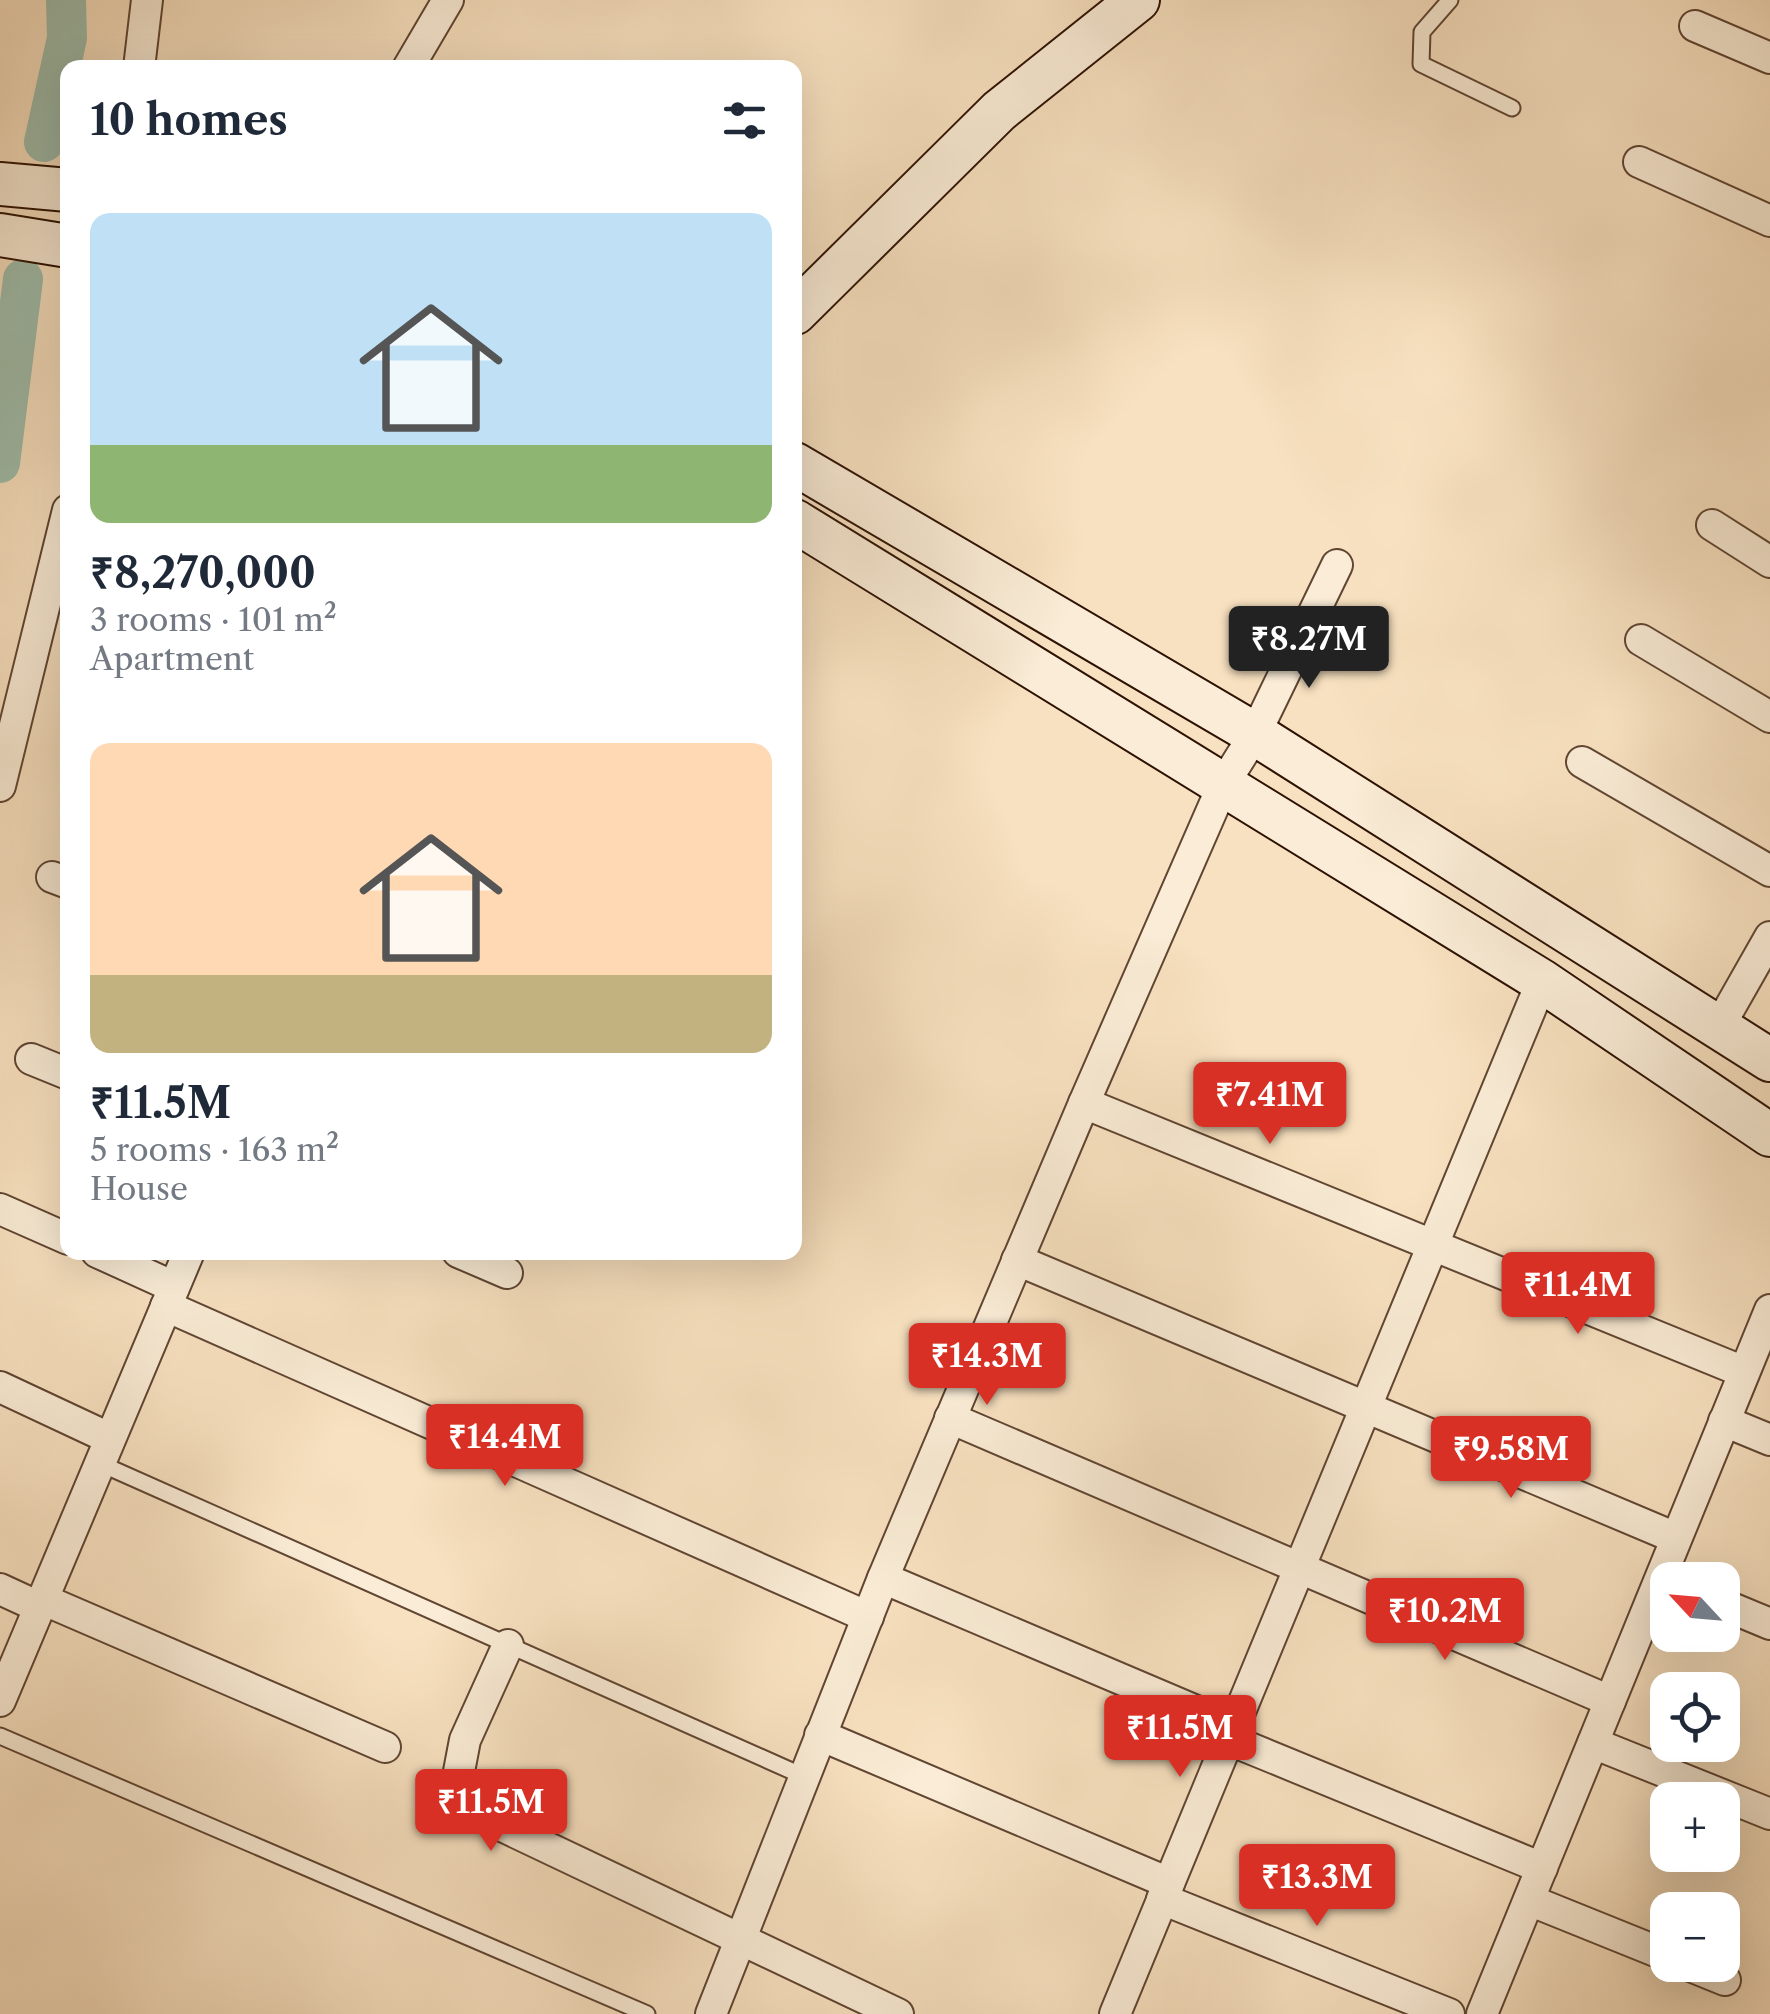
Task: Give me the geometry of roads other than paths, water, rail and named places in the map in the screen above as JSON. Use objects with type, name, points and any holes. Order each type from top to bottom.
[{"type":"street","points":[[140,60],[146,0]]},
{"type":"street","points":[[413,60],[448,0]]},
{"type":"street","points":[[802,306],[999,110],[1133,2]]},
{"type":"street","points":[[1695,26],[1770,58]]},
{"type":"street","points":[[1639,162],[1768,216]]},
{"type":"street","points":[[0,184],[60,189]]},
{"type":"street","points":[[0,235],[60,245]]},
{"type":"street","points":[[802,468],[1255,734],[1770,1060]]},
{"type":"street","points":[[802,524],[833,540],[1542,981],[1770,1136]]},
{"type":"street","points":[[1712,525],[1770,562]]},
{"type":"street","points":[[0,786],[60,542]]},
{"type":"street","points":[[710,2014],[883,1578],[1084,1102],[1223,785],[1255,734],[1337,564]]},
{"type":"street","points":[[1642,640],[1770,716]]},
{"type":"street","points":[[1582,762],[1770,871]]},
{"type":"street","points":[[1720,1025],[1770,937]]},
{"type":"street","points":[[1115,2014],[1369,1408],[1542,981]]},
{"type":"street","points":[[32,1059],[60,1071]]},
{"type":"street","points":[[1084,1102],[1744,1372]]},
{"type":"street","points":[[0,1209],[60,1235]]},
{"type":"street","points":[[111,1260],[170,1297],[868,1616]]},
{"type":"street","points":[[0,1701],[186,1260]]},
{"type":"street","points":[[477,1260],[507,1273]]},
{"type":"street","points":[[1017,1260],[1676,1538]]},
{"type":"street","points":[[1669,1562],[1770,1310]]},
{"type":"street","points":[[0,1387],[104,1451]]},
{"type":"street","points":[[950,1418],[1610,1701]]},
{"type":"street","points":[[1724,1422],[1770,1440]]},
{"type":"street","points":[[883,1578],[1542,1868]]},
{"type":"street","points":[[0,1589],[385,1747]]},
{"type":"street","points":[[1482,2014],[1650,1611]]},
{"type":"street","points":[[1740,1612],[1770,1624]]},
{"type":"street","points":[[508,1646],[465,1740],[457,1782],[478,1815],[898,2014]]},
{"type":"street","points":[[820,1735],[1449,2014]]},
{"type":"street","points":[[1593,1743],[1770,1814]]},
{"type":"street","points":[[1529,1900],[1650,1949]]},
{"type":"lane","points":[[1450,0],[1422,32],[1422,64],[1512,108]]},
{"type":"lane","points":[[104,1451],[508,1646],[803,1776]]},
{"type":"lane","points":[[0,1736],[646,2014]]},
{"type":"waterway","points":[[62,60],[67,38],[66,0]]},
{"type":"waterway","points":[[44,142],[60,70]]},
{"type":"waterway","points":[[0,463],[23,279]]}]
